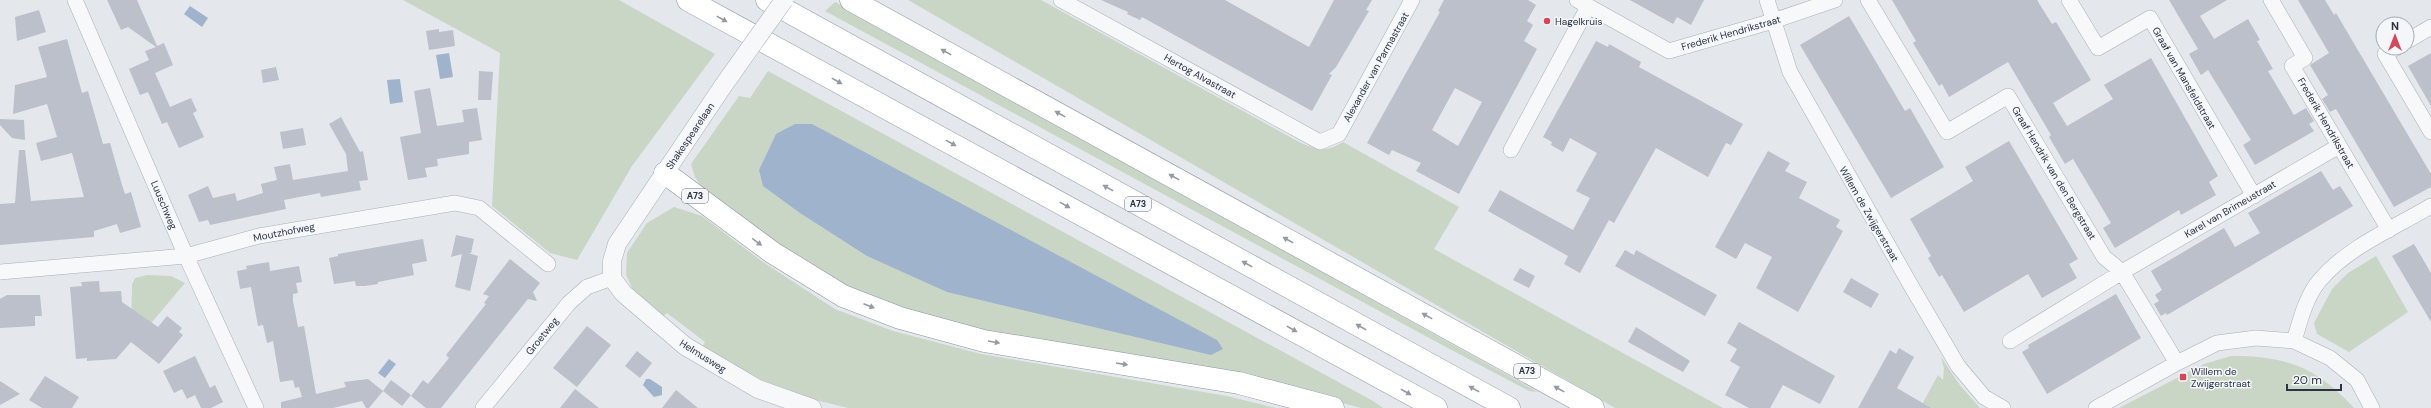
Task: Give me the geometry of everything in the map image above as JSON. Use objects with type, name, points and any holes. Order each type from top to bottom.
[{"type":"highway","points":[[688,0],[1436,408]]},
{"type":"highway","name":"A73","points":[[767,0],[1509,408]]},
{"type":"highway","name":"A73","points":[[851,0],[1593,408]]},
{"type":"highway","name":"A73","points":[[665,173],[779,257],[842,296],[900,318],[984,341],[1239,383],[1333,408]]},
{"type":"street","name":"Luuschweg","points":[[75,0],[186,256],[256,408]]},
{"type":"street","name":"Shakespearelaan","points":[[612,278],[612,261],[617,244],[723,86],[784,0]]},
{"type":"street","name":"Hertog Alvastraat","points":[[1061,0],[1320,142],[1339,134]]},
{"type":"street","name":"Alexander van Parmastraat","points":[[1339,134],[1412,0]]},
{"type":"street","name":"Willem de Zwijgerstraat","points":[[1767,0],[1790,72],[1958,366],[1984,397],[2003,408]]},
{"type":"street","name":"Frederik Hendrikstraat","points":[[1511,150],[1583,3],[1669,51],[1773,21],[1835,0]]},
{"type":"street","name":"Graaf Hendrik van den Bergstraat","points":[[1868,0],[1947,132],[2008,96],[2104,257],[2122,272],[2177,363]]},
{"type":"street","name":"Graaf van Mansfeldstraat","points":[[2069,0],[2098,48],[2150,18],[2254,196]]},
{"type":"street","name":"Frederik Hendrikstraat","points":[[2271,0],[2305,58],[2292,66],[2389,230]]},
{"type":"street","points":[[2415,37],[2431,28]]},
{"type":"street","points":[[2386,56],[2431,132]]},
{"type":"street","name":"Karel van Brimeustraat","points":[[2122,272],[2339,146]]},
{"type":"street","name":"Moutzhofweg","points":[[0,272],[186,256],[259,236],[454,203],[479,208],[548,264]]},
{"type":"street","points":[[2294,341],[2304,309],[2319,281],[2343,258],[2431,206]]},
{"type":"street","points":[[2010,340],[2122,272]]},
{"type":"street","name":"Helmusweg","points":[[612,278],[623,293],[685,346],[758,389],[802,406]]},
{"type":"street","name":"Groetweg","points":[[483,408],[569,303],[587,287],[612,278]]},
{"type":"street","points":[[2096,408],[2177,363],[2217,343],[2256,338],[2294,341],[2330,358],[2357,380],[2372,408]]},
{"type":"green space","points":[[403,0],[619,0],[715,54],[632,166],[577,260],[550,253],[492,206],[500,53]]},
{"type":"green space","points":[[908,0],[1041,0],[1301,143],[1313,147],[1328,149],[1343,142],[1459,207],[1434,249],[1723,408],[1615,408]]},
{"type":"green space","points":[[835,2],[1538,392],[1529,391],[1444,346],[825,11]]},
{"type":"green space","points":[[768,71],[1373,401],[1383,408],[1361,408],[1248,377],[986,331],[904,310],[847,287],[780,245],[702,188],[695,177],[691,164],[739,96],[750,98]]},
{"type":"green space","points":[[674,207],[702,216],[763,262],[835,309],[893,331],[981,354],[1227,396],[1276,408],[848,408],[816,400],[762,380],[710,352],[702,347],[705,342],[667,313],[662,317],[633,290],[626,275],[627,253],[647,223]]},
{"type":"green space","points":[[2376,256],[2408,312],[2349,352],[2317,334],[2314,323],[2332,289],[2348,273]]},
{"type":"green space","points":[[147,275],[171,276],[185,283],[137,340],[131,337],[132,285],[135,278]]},
{"type":"green space","points":[[2231,356],[2268,358],[2299,367],[2327,383],[2354,408],[2119,408],[2204,364]]},
{"type":"green space","points":[[1941,357],[1959,384],[1980,408],[1920,408],[1938,375],[1943,380],[1944,368]]},
{"type":"water","points":[[190,6],[208,18],[202,27],[184,14]]},
{"type":"water","points":[[449,53],[453,77],[440,79],[436,55]]},
{"type":"water","points":[[400,79],[403,102],[390,104],[387,80]]},
{"type":"water","points":[[795,124],[812,124],[1217,340],[1223,349],[1211,355],[947,292],[867,256],[800,213],[763,186],[759,170],[776,134]]},
{"type":"water","points":[[389,359],[396,364],[385,378],[378,373]]},
{"type":"water","points":[[646,379],[650,379],[662,387],[662,395],[654,397],[643,385]]},
{"type":"building","points":[[107,0],[137,0],[157,46],[164,43],[173,65],[155,73],[170,107],[191,98],[197,111],[193,113],[204,137],[179,148],[167,122],[162,124],[148,92],[140,95],[129,69],[149,60],[145,51],[156,47],[128,27],[121,30]]},
{"type":"building","points":[[1101,0],[1225,0],[1309,47],[1334,0],[1372,0],[1366,10],[1369,11],[1336,67],[1329,74],[1332,75],[1312,111],[1142,17],[1140,20],[1127,14],[1128,12]]},
{"type":"building","points":[[1444,0],[1528,0],[1536,5],[1527,21],[1533,25],[1524,41],[1537,49],[1459,194],[1416,171],[1421,163],[1392,150],[1389,155],[1367,143],[1440,12],[1438,11]],"holes":[[[1455,88],[1482,102],[1458,146],[1432,130]]]},
{"type":"building","points":[[1630,0],[1704,0],[1691,25],[1677,17],[1673,24]]},
{"type":"building","points":[[1892,0],[2037,0],[2052,24],[2056,22],[2091,80],[2053,103],[2067,126],[2113,99],[2104,85],[2151,58],[2218,176],[2209,182],[2216,195],[2181,215],[2179,210],[2115,248],[2103,228],[2111,223],[2073,159],[2065,164],[2049,137],[2051,135],[2008,62],[1949,97],[1942,84],[1939,86],[1913,43],[1916,41]]},
{"type":"building","points":[[2169,0],[2227,0],[2200,16],[2214,39],[2248,19],[2260,40],[2257,41],[2273,69],[2268,71],[2294,115],[2306,108],[2314,121],[2309,124],[2314,131],[2255,165],[2243,145],[2251,140],[2208,70],[2201,75],[2189,54],[2198,49]]},
{"type":"building","points":[[2298,0],[2325,0],[2334,15],[2336,13],[2431,174],[2431,187],[2394,207],[2336,109],[2330,112],[2322,99],[2328,95],[2310,65],[2329,53]]},
{"type":"building","points":[[39,10],[46,32],[17,41],[15,17]]},
{"type":"building","points":[[1849,16],[1905,111],[1910,108],[1944,167],[1891,198],[1800,45]]},
{"type":"building","points":[[439,29],[439,32],[453,30],[455,46],[429,50],[426,31]]},
{"type":"building","points":[[67,39],[82,93],[88,91],[103,144],[110,143],[125,194],[131,192],[141,227],[120,233],[117,224],[94,231],[94,237],[0,245],[0,204],[15,203],[19,150],[25,150],[31,201],[84,197],[72,153],[41,161],[36,143],[57,137],[47,104],[13,114],[15,85],[47,77],[38,47]]},
{"type":"building","points":[[1596,41],[1608,47],[1609,44],[1641,62],[1639,67],[1743,124],[1731,145],[1726,143],[1708,177],[1656,148],[1614,223],[1609,220],[1580,273],[1564,264],[1568,256],[1488,211],[1500,190],[1573,230],[1590,198],[1576,191],[1597,153],[1570,138],[1563,152],[1551,145],[1552,142],[1543,137]]},
{"type":"building","points":[[2431,53],[2431,106],[2408,66]]},
{"type":"building","points":[[276,67],[279,80],[263,83],[261,70]]},
{"type":"building","points":[[479,71],[493,72],[491,100],[478,100]]},
{"type":"building","points":[[430,88],[437,126],[464,122],[462,110],[477,108],[482,140],[469,142],[469,154],[437,159],[438,166],[425,168],[427,177],[408,180],[400,137],[421,133],[414,91]]},
{"type":"building","points":[[341,117],[360,152],[363,151],[368,180],[359,181],[361,190],[321,197],[320,193],[284,200],[286,209],[210,225],[208,220],[199,222],[188,195],[208,186],[213,198],[235,193],[237,201],[263,193],[261,184],[277,180],[274,167],[290,164],[293,180],[348,171],[346,154],[329,124]]},
{"type":"building","points":[[0,119],[24,120],[25,140],[12,138],[0,125]]},
{"type":"building","points":[[303,128],[306,145],[283,149],[280,132]]},
{"type":"building","points":[[2009,141],[2078,259],[2069,264],[2077,278],[2042,298],[2028,274],[1964,312],[1942,275],[1939,277],[1928,258],[1931,256],[1910,219],[1973,181],[1965,167]]},
{"type":"building","points":[[1768,151],[1790,163],[1785,171],[1807,182],[1799,198],[1840,220],[1836,227],[1843,231],[1798,312],[1756,288],[1772,257],[1745,243],[1736,259],[1715,247]]},
{"type":"building","points":[[2321,171],[2333,190],[2340,186],[2353,206],[2167,315],[2166,313],[2161,316],[2154,304],[2159,301],[2155,295],[2162,290],[2151,271],[2224,228],[2235,247],[2260,233],[2248,213]]},
{"type":"building","points":[[456,235],[474,239],[471,253],[468,253],[478,256],[470,291],[455,287],[462,254],[451,257]]},
{"type":"building","points":[[423,239],[427,261],[412,264],[414,275],[365,286],[356,286],[355,281],[334,284],[329,258],[338,256],[338,254]]},
{"type":"building","points":[[2414,244],[2431,273],[2431,322],[2392,256]]},
{"type":"building","points":[[1625,250],[1634,255],[1636,250],[1717,295],[1705,316],[1615,266]]},
{"type":"building","points":[[510,259],[540,283],[533,292],[537,301],[528,299],[441,408],[426,408],[411,396],[423,380],[428,384],[449,358],[446,355],[486,304],[484,303],[489,296],[483,294]]},
{"type":"building","points":[[269,262],[270,271],[299,266],[302,282],[296,283],[298,293],[293,294],[293,301],[298,327],[304,326],[316,394],[346,387],[344,382],[368,379],[383,391],[369,408],[366,408],[362,401],[333,408],[281,408],[281,402],[302,397],[299,387],[295,388],[293,380],[280,382],[273,341],[267,343],[263,325],[258,326],[251,287],[240,289],[237,271],[247,269],[246,266]]},
{"type":"building","points":[[1520,268],[1535,276],[1529,288],[1513,280]]},
{"type":"building","points":[[1851,278],[1879,294],[1871,308],[1843,292]]},
{"type":"building","points":[[99,281],[100,292],[121,291],[122,302],[158,327],[167,316],[182,328],[179,332],[183,335],[159,364],[131,342],[116,359],[87,361],[87,358],[76,359],[70,287],[82,286],[81,282]]},
{"type":"building","points":[[2116,294],[2141,338],[2047,394],[2022,352],[2029,348],[2028,345]]},
{"type":"building","points":[[7,295],[40,295],[42,316],[35,316],[35,326],[0,328],[0,299]]},
{"type":"building","points":[[1739,322],[1835,376],[1820,404],[1783,385],[1770,408],[1749,408],[1725,395],[1740,367],[1730,361],[1737,349],[1727,343]]},
{"type":"building","points":[[587,326],[611,345],[577,387],[553,368]]},
{"type":"building","points":[[1636,327],[1690,361],[1683,372],[1628,342]]},
{"type":"building","points":[[1899,348],[1914,357],[1897,388],[1931,408],[1858,408],[1890,350],[1896,354]]},
{"type":"building","points":[[637,351],[652,363],[640,378],[625,366]]},
{"type":"building","points":[[195,356],[210,388],[215,385],[223,402],[211,408],[201,408],[195,395],[187,399],[182,389],[174,393],[163,371]]},
{"type":"building","points":[[45,376],[79,397],[72,408],[42,408],[29,400]]},
{"type":"building","points":[[391,380],[411,395],[402,406],[383,391]]},
{"type":"building","points":[[0,381],[20,394],[0,405]]},
{"type":"building","points":[[575,389],[599,408],[560,408]]},
{"type":"building","points":[[676,390],[698,408],[662,408]]},
{"type":"place","name":"Hagelkruis","points":[[1547,21]]},
{"type":"place","name":"Willem de Zwijgerstraat","points":[[2183,377]]}]
